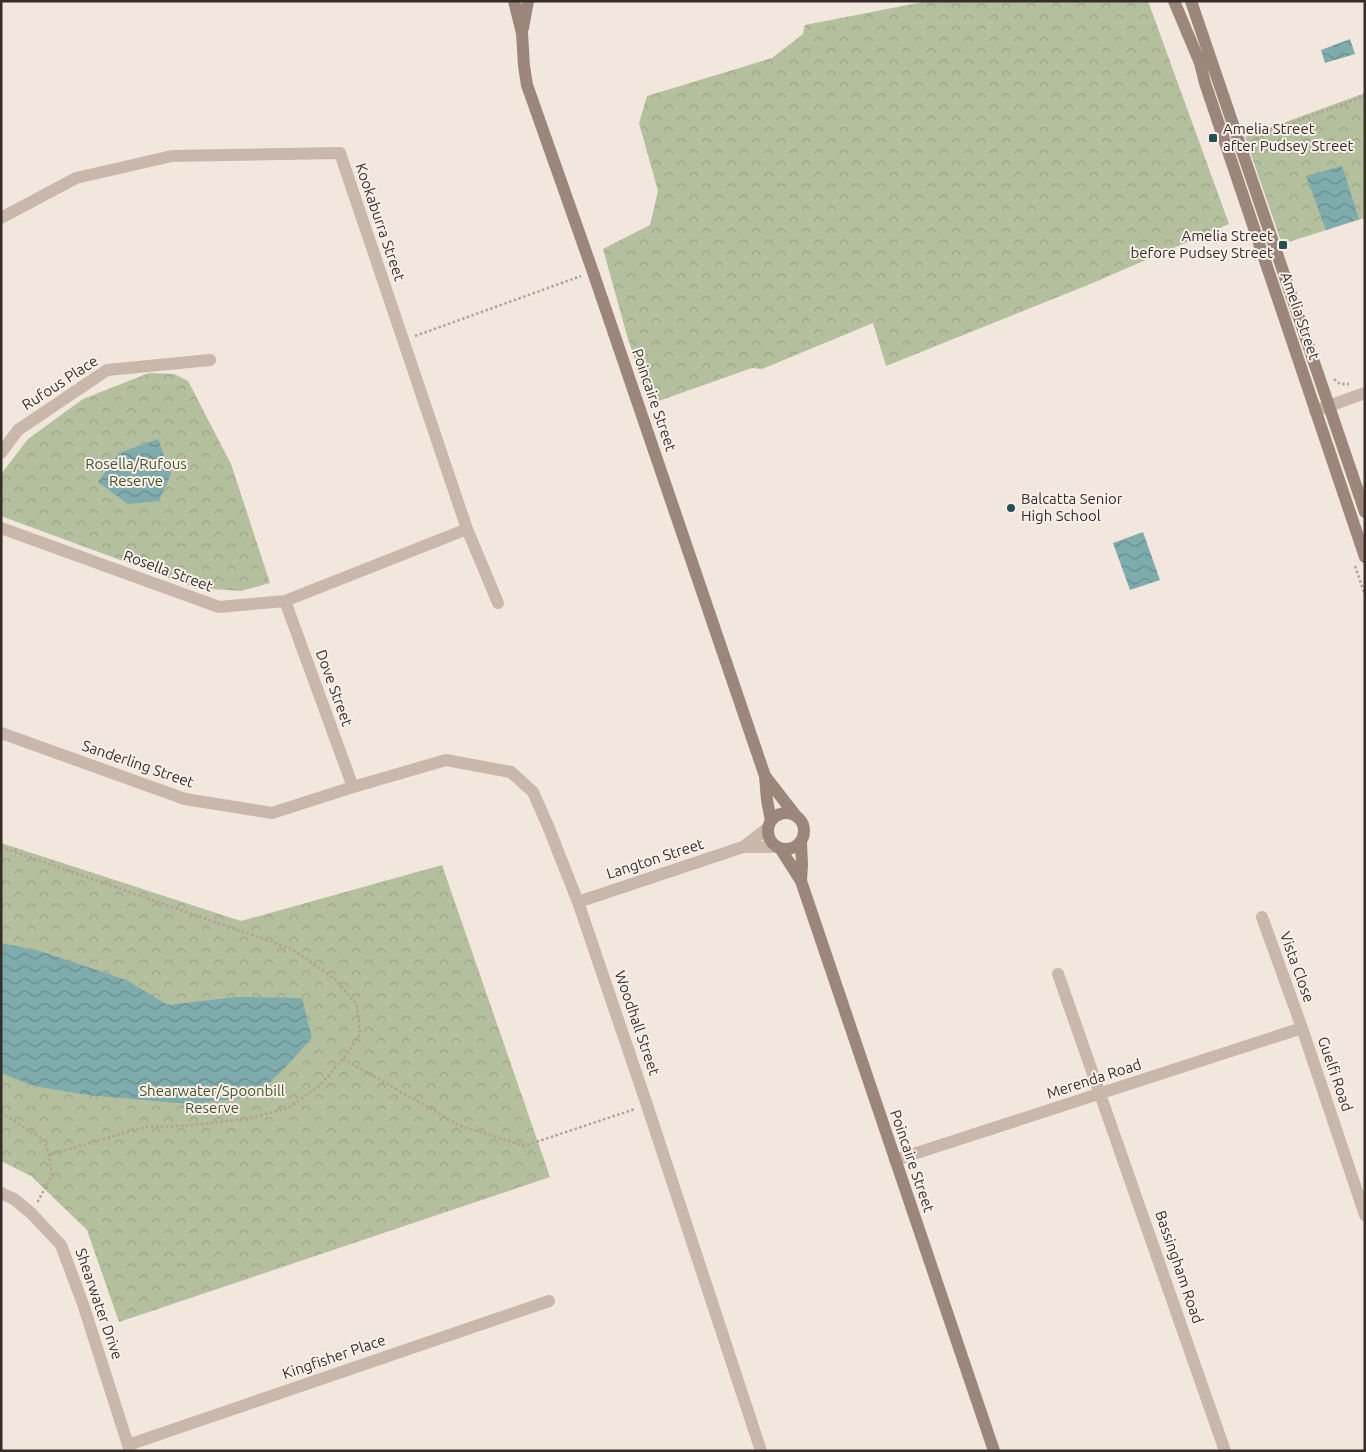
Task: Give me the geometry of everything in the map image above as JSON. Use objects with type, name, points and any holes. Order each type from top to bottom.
[{"type":"street","name":"Poincaire Street","points":[[514,1],[522,33],[527,85],[766,776],[770,824]]},
{"type":"street","name":"Poincaire Street","points":[[522,33],[528,1]]},
{"type":"street","name":"Amelia Street","points":[[1174,1],[1200,63],[1208,92],[1365,557]]},
{"type":"street","name":"Amelia Street","points":[[1191,1],[1365,512]]},
{"type":"street","name":"Kookaburra Street","points":[[1,218],[76,178],[172,156],[340,154],[467,529],[498,603]]},
{"type":"street","name":"Rufous Place","points":[[1,453],[18,430],[107,370],[210,360]]},
{"type":"street","points":[[1315,410],[1365,393]]},
{"type":"street","name":"Rosella Street","points":[[1,528],[220,607],[285,600],[467,529]]},
{"type":"street","name":"Dove Street","points":[[285,600],[353,787]]},
{"type":"street","name":"Sanderling Street","points":[[1,733],[185,799],[272,813],[353,787]]},
{"type":"street","name":"Woodhall Street","points":[[353,787],[446,760],[512,772],[533,792],[578,902],[761,1451]]},
{"type":"street","name":"Poincaire Street","points":[[766,776],[796,816]]},
{"type":"street","points":[[783,813],[790,813],[796,816],[802,822],[804,828],[801,842],[793,848],[778,847],[770,838],[770,824],[776,816],[783,813]]},
{"type":"street","name":"Langton Street","points":[[743,847],[770,824]]},
{"type":"street","name":"Poincaire Street","points":[[801,842],[801,881]]},
{"type":"street","name":"Langton Street","points":[[578,902],[743,847],[778,847]]},
{"type":"street","name":"Poincaire Street","points":[[778,847],[801,881],[994,1451]]},
{"type":"street","name":"Vista Close","points":[[1262,916],[1302,1028]]},
{"type":"street","name":"Bassingham Road","points":[[1058,974],[1102,1094],[1225,1451]]},
{"type":"street","name":"Merenda Road","points":[[895,1160],[1302,1028]]},
{"type":"street","name":"Guelfi Road","points":[[1302,1028],[1365,1215]]},
{"type":"street","name":"Shearwater Drive","points":[[1,1193],[14,1199],[32,1213],[61,1245],[83,1304],[129,1448]]},
{"type":"street","name":"Kingfisher Place","points":[[129,1448],[550,1301]]},
{"type":"path","points":[[1256,140],[1300,120],[1365,96]]},
{"type":"path","points":[[404,340],[593,272]]},
{"type":"path","points":[[1,847],[292,949],[336,980],[357,1005],[360,1035],[343,1059],[318,1087],[288,1108],[251,1118],[184,1126],[145,1126],[49,1155]]},
{"type":"path","points":[[343,1059],[461,1126],[524,1146],[647,1105]]},
{"type":"path","points":[[1,1113],[44,1140],[49,1155],[52,1175],[32,1213]]},
{"type":"green space","points":[[928,1],[1148,1],[1229,224],[1088,285],[886,366],[873,323],[762,369],[752,368],[650,404],[628,339],[603,249],[650,225],[658,191],[639,123],[647,96],[772,58],[803,34],[805,25]]},
{"type":"green space","points":[[1365,93],[1365,218],[1282,244],[1245,137]]},
{"type":"green space","name":"Rosella/Rufous Reserve","points":[[149,373],[174,374],[188,381],[231,464],[270,583],[241,591],[196,588],[1,516],[1,474],[28,439],[83,399]]},
{"type":"green space","name":"Shearwater/Spoonbill Reserve","points":[[1,843],[241,921],[442,865],[550,1177],[119,1322],[87,1230],[31,1176],[1,1161]]},
{"type":"water","points":[[1350,39],[1355,54],[1325,63],[1321,50]]},
{"type":"water","points":[[1342,166],[1359,219],[1326,230],[1306,176]]},
{"type":"water","points":[[158,439],[171,474],[159,501],[128,504],[98,482],[119,453]]},
{"type":"water","points":[[1143,532],[1160,580],[1130,590],[1113,543]]},
{"type":"water","points":[[1,943],[40,951],[126,980],[168,1005],[236,997],[302,998],[312,1038],[284,1069],[258,1093],[235,1099],[189,1104],[88,1095],[34,1086],[1,1073]]},
{"type":"place","name":"Amelia Street after Pudsey Street","points":[[1213,138]]},
{"type":"place","name":"Amelia Street before Pudsey Street","points":[[1283,245]]},
{"type":"place","name":"Balcatta Senior High School","points":[[1011,508]]}]
